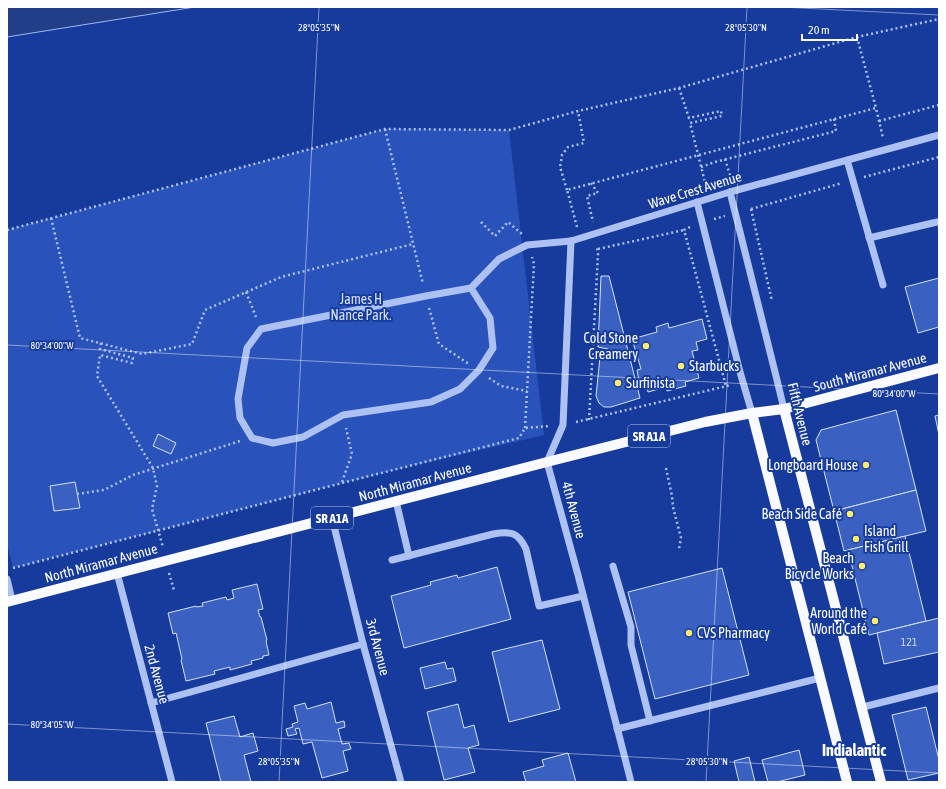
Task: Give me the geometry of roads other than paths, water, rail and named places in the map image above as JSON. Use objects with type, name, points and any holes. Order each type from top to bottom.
[{"type":"main road","name":"South Miramar Avenue","points":[[784,409],[939,368]]},
{"type":"main road","name":"North Miramar Avenue","points":[[10,601],[706,422],[752,413],[784,409]]},
{"type":"main road","name":"Fifth Avenue","points":[[784,409],[882,782]]},
{"type":"main road","points":[[752,413],[847,782]]},
{"type":"street","name":"Wave Crest Avenue","points":[[471,288],[499,259],[527,245],[571,241],[730,192],[939,135]]},
{"type":"street","points":[[847,160],[883,285]]},
{"type":"street","name":"Fifth Avenue","points":[[730,192],[784,409]]},
{"type":"street","points":[[697,202],[752,413]]},
{"type":"street","points":[[869,238],[937,222]]},
{"type":"street","points":[[547,462],[563,425],[571,241]]},
{"type":"street","points":[[471,288],[490,318],[493,348],[479,370],[460,389],[431,402],[343,415],[303,437],[273,443],[252,438],[240,418],[238,399],[247,348],[261,329],[471,288]]},
{"type":"street","name":"4th Avenue","points":[[547,462],[584,596],[630,782]]},
{"type":"street","points":[[396,501],[409,556]]},
{"type":"street","name":"3rd Avenue","points":[[332,518],[363,644],[401,782]]},
{"type":"street","points":[[392,560],[493,534],[510,533],[522,540],[526,549],[539,606],[584,596]]},
{"type":"street","points":[[613,566],[631,627],[631,645],[650,721]]},
{"type":"street","name":"2nd Avenue","points":[[117,573],[172,782]]},
{"type":"street","points":[[7,579],[10,601]]},
{"type":"street","points":[[151,703],[363,644]]},
{"type":"street","points":[[617,729],[820,678]]},
{"type":"street","points":[[862,707],[939,688]]},
{"type":"place","name":"Cold Stone Creamery","points":[[646,346]]},
{"type":"place","name":"Starbucks","points":[[681,366]]},
{"type":"place","name":"Surfinista","points":[[618,383]]},
{"type":"place","name":"Longboard House","points":[[866,465]]},
{"type":"place","name":"Beach Side Café","points":[[850,514]]},
{"type":"place","name":"Island Fish Grill","points":[[856,539]]},
{"type":"place","name":"Beach Bicycle Works","points":[[862,566]]},
{"type":"place","name":"Around the World Café","points":[[875,621]]},
{"type":"place","name":"CVS Pharmacy","points":[[689,633]]},
{"type":"district","name":"Indialantic","points":[[854,750]]},
{"type":"park label","name":"James H Nance Park.","points":[[361,308]]}]
